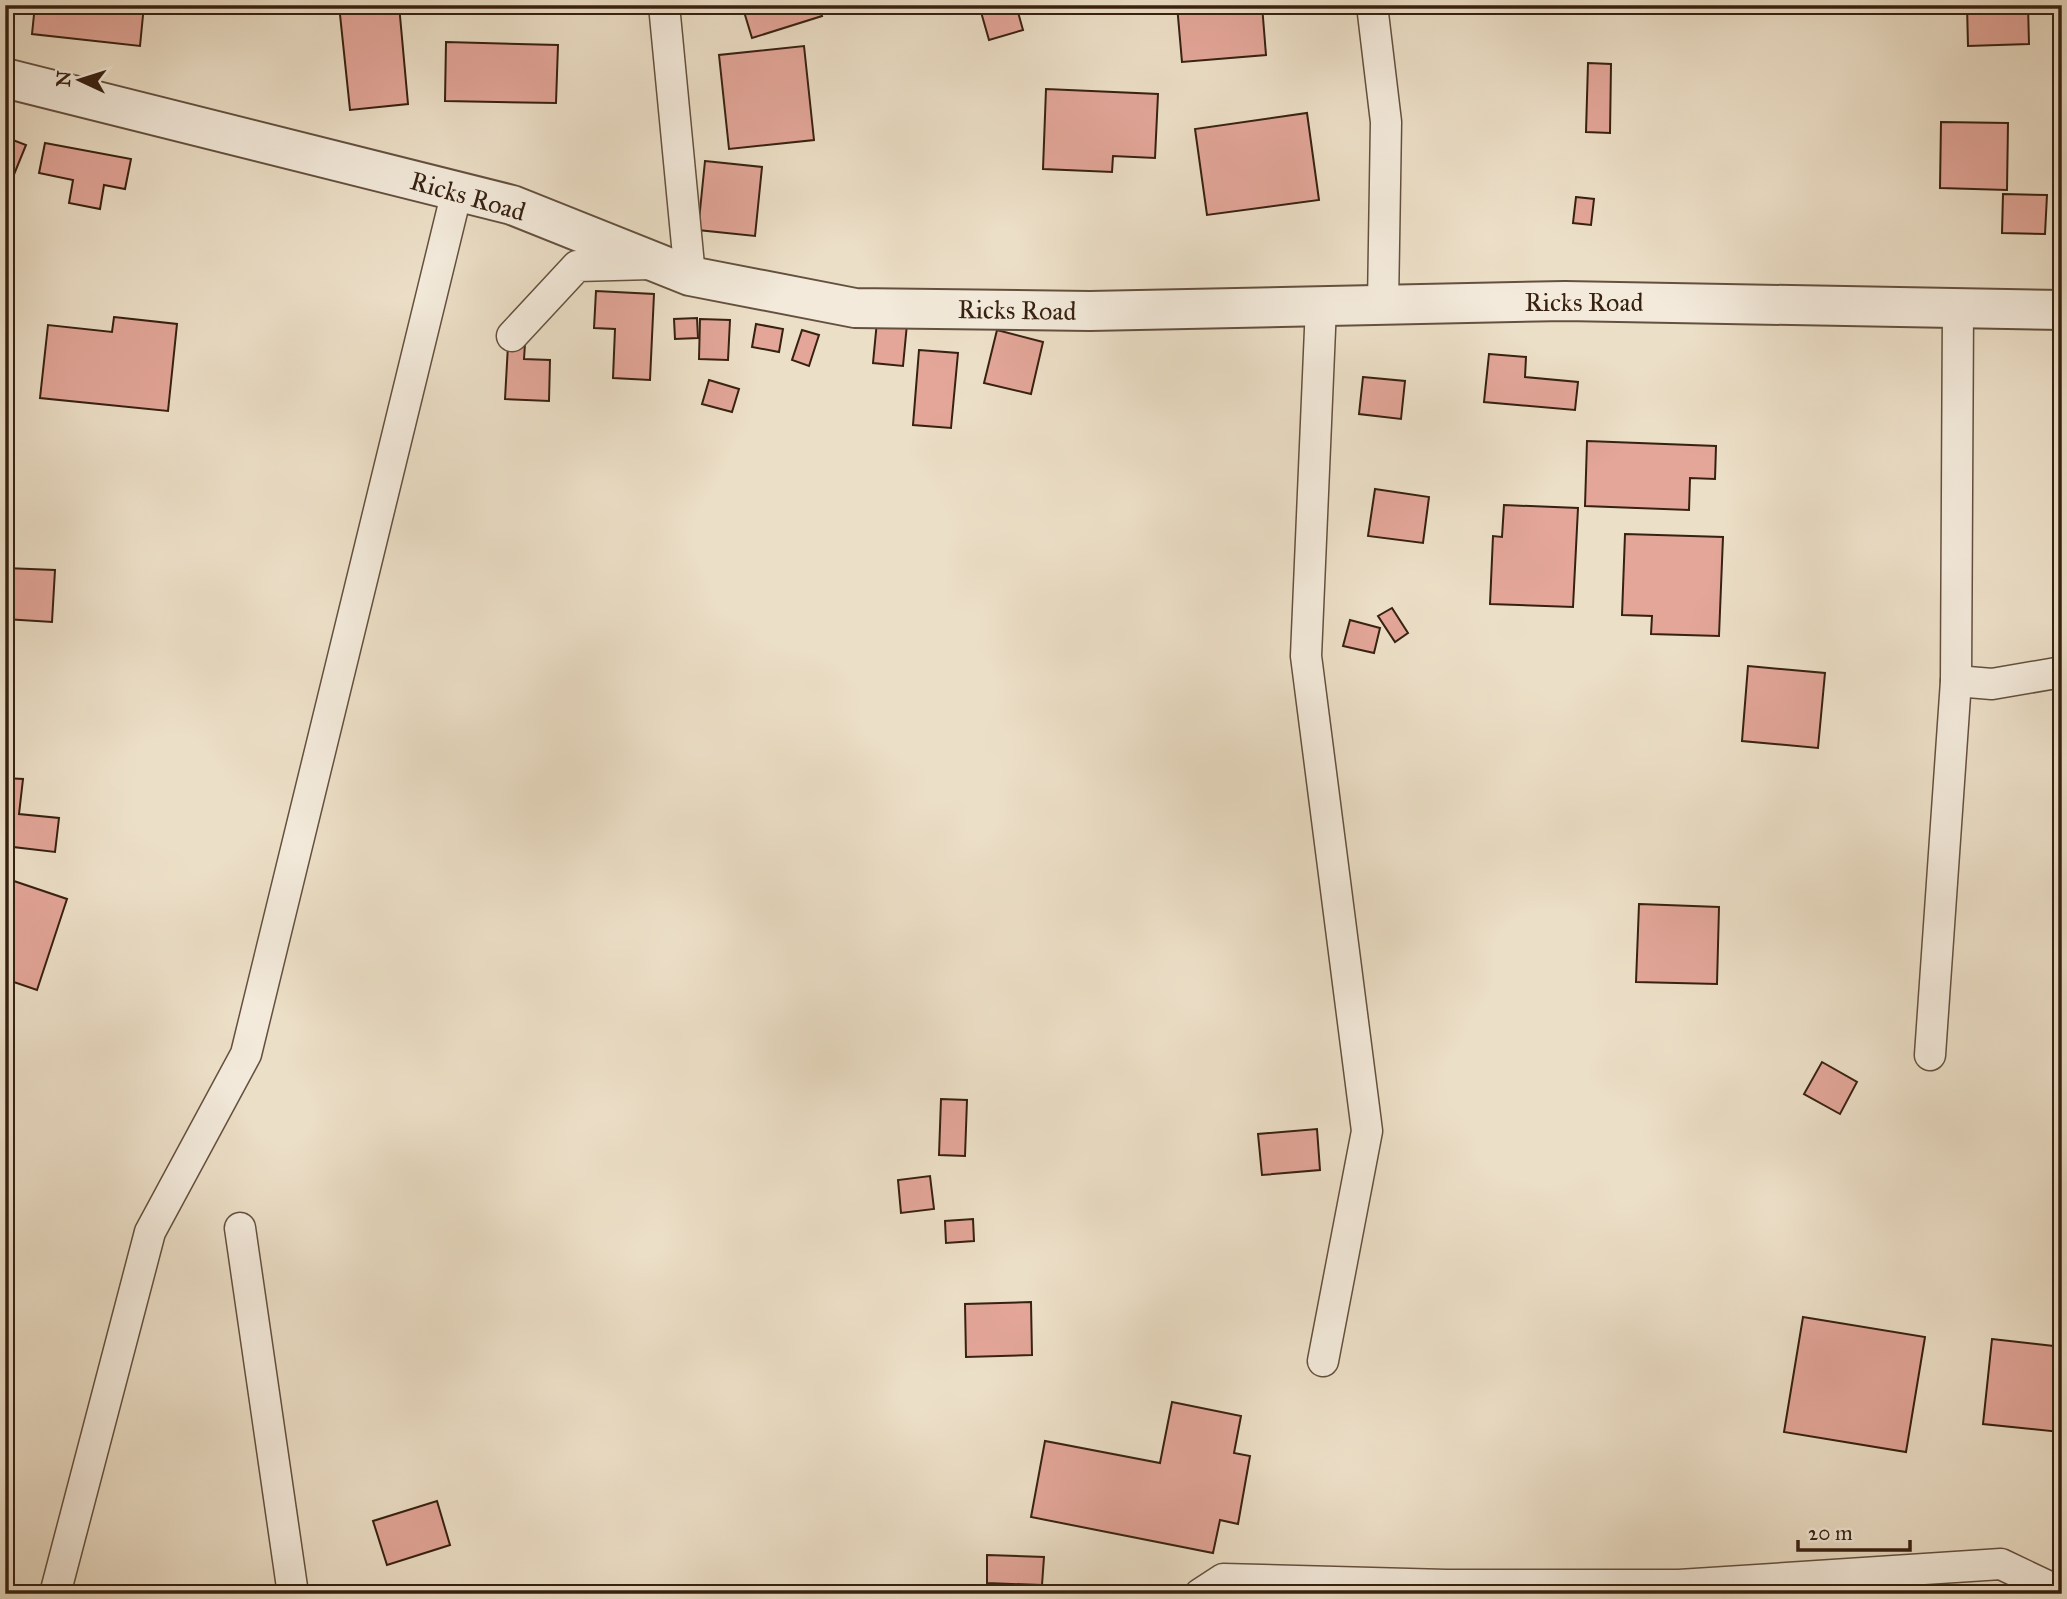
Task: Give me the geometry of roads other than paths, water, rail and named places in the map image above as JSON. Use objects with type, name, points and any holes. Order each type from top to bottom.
[{"type":"street","points":[[512,336],[577,266],[674,270],[664,5]]},
{"type":"street","points":[[1372,5],[1385,122],[1383,304]]},
{"type":"street","name":"Ricks Road","points":[[5,78],[512,205],[674,270],[855,308],[1090,311],[1565,301],[2062,310]]},
{"type":"street","points":[[55,1594],[150,1232],[246,1054],[457,191]]},
{"type":"street","points":[[1321,306],[1306,656],[1367,1131],[1323,1361]]},
{"type":"street","points":[[1930,1055],[1956,681],[1958,308]]},
{"type":"street","points":[[1956,681],[1992,684],[2062,672]]},
{"type":"street","points":[[240,1228],[293,1594]]},
{"type":"street","points":[[1200,1594],[1223,1579],[1446,1586],[1679,1585],[2001,1564],[2062,1593]]}]
